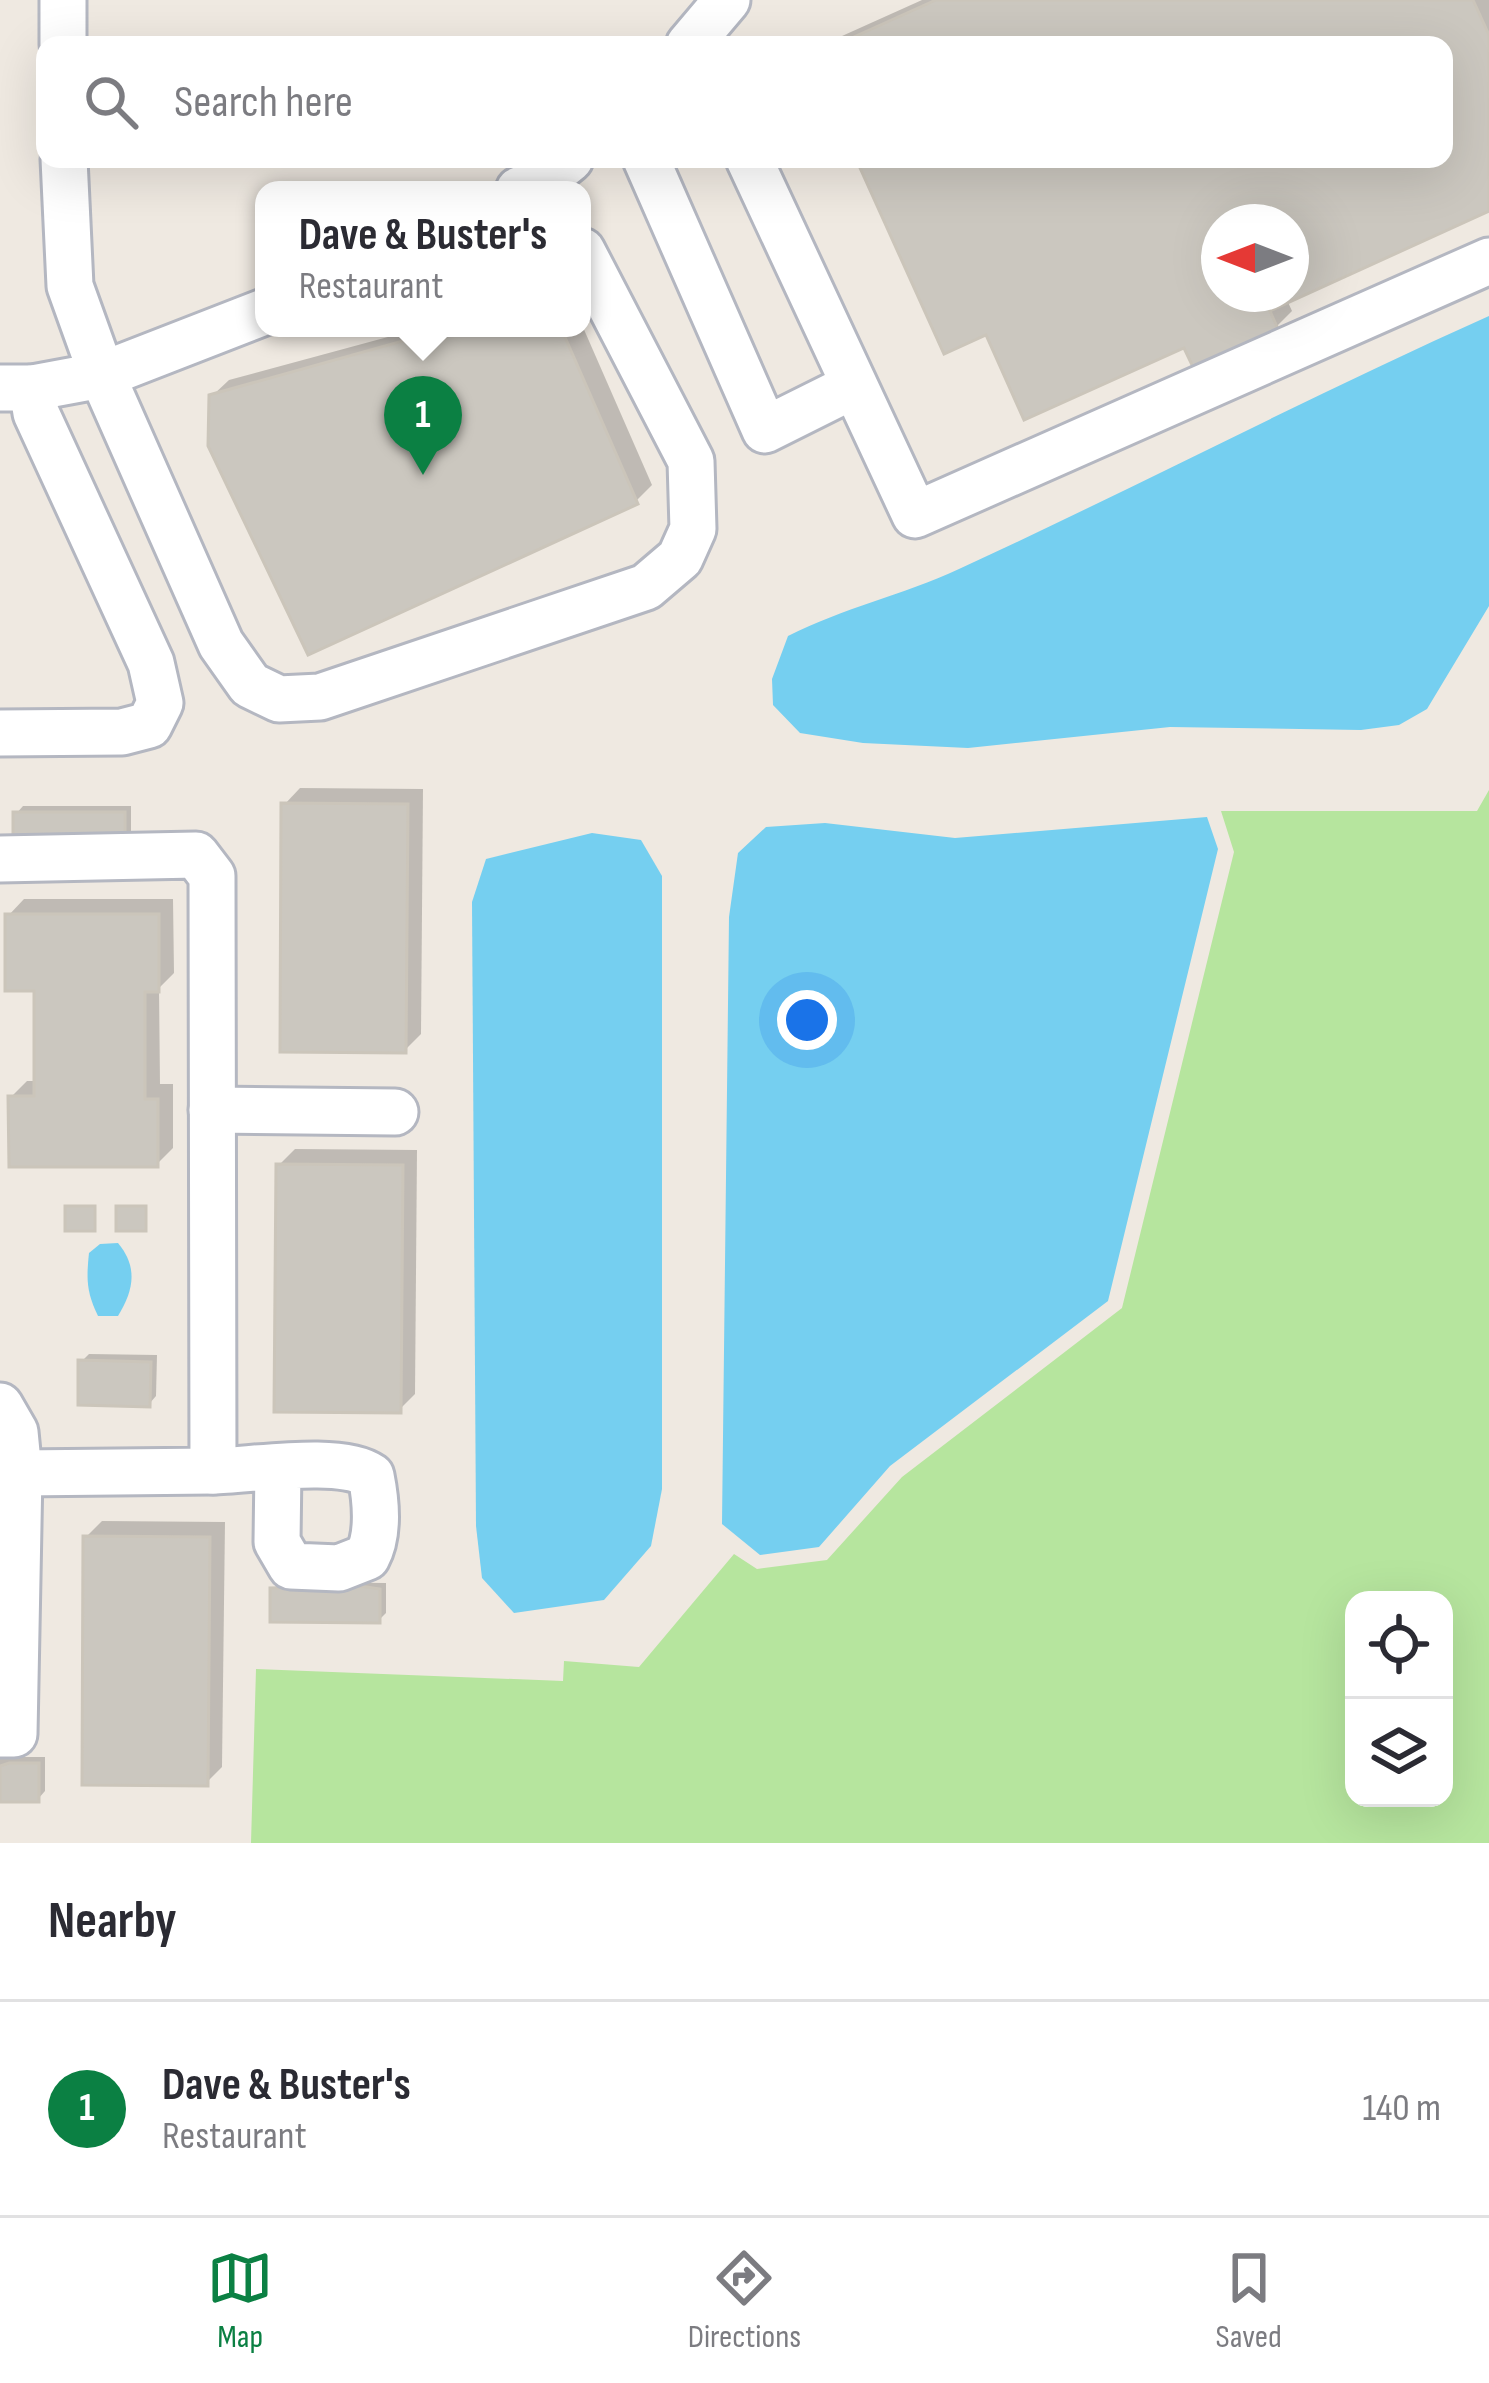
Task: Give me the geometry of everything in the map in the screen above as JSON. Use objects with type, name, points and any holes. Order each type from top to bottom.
[{"type":"lane","points":[[63,0],[63,36]]},
{"type":"lane","points":[[699,36],[727,0]]},
{"type":"lane","points":[[64,168],[70,286],[101,376],[221,644],[250,685],[279,699],[320,697],[646,587],[680,558],[693,529],[691,461],[591,268]]},
{"type":"lane","points":[[650,168],[765,430],[853,386]]},
{"type":"lane","points":[[753,168],[914,515],[1489,260]]},
{"type":"lane","points":[[16,388],[101,376],[255,316]]},
{"type":"lane","points":[[0,733],[122,731],[149,725],[160,703],[151,663],[36,413],[16,388]]},
{"type":"lane","points":[[0,859],[196,855],[212,876],[213,1471]]},
{"type":"lane","points":[[212,1111],[394,1112]]},
{"type":"lane","points":[[0,1406],[15,1432],[19,1473],[8,1632],[14,1735],[0,1735]]},
{"type":"lane","points":[[19,1473],[278,1468]]},
{"type":"green space","points":[[1489,790],[1489,1843],[251,1843],[256,1669],[563,1681],[564,1661],[639,1667],[734,1554],[757,1569],[827,1560],[902,1477],[1122,1308],[1234,852],[1221,811],[1477,811]]},
{"type":"water","points":[[1489,316],[1489,606],[1427,709],[1399,725],[1361,730],[1170,727],[968,748],[863,743],[800,733],[773,705],[772,679],[788,636],[959,569]]},
{"type":"water","points":[[1207,817],[1218,849],[1108,1301],[890,1466],[819,1547],[760,1555],[722,1524],[729,917],[738,853],[766,827],[825,823],[955,838]]},
{"type":"water","points":[[592,833],[641,840],[662,876],[662,1489],[651,1546],[604,1600],[514,1613],[482,1578],[476,1526],[472,902],[486,859]]},
{"type":"water","points":[[118,1243],[131,1270],[128,1297],[118,1316],[98,1316],[88,1286],[89,1253],[100,1244]]},
{"type":"building","points":[[936,0],[1473,0],[1489,35],[1489,211],[1309,293],[1309,204],[1201,204],[1201,312],[1270,312],[1278,329],[1193,367],[1184,348],[1024,420],[986,335],[944,354],[860,168],[1453,168],[1453,36],[856,36]]},
{"type":"building","points":[[417,337],[565,337],[638,504],[308,655],[208,446],[209,395]]},
{"type":"building","points":[[281,803],[408,804],[406,1053],[280,1052]]},
{"type":"building","points":[[13,812],[125,812],[125,846],[13,846]]},
{"type":"building","points":[[5,914],[159,914],[159,992],[145,992],[145,1099],[158,1099],[158,1167],[9,1167],[8,1096],[34,1096],[34,991],[5,991]]},
{"type":"building","points":[[276,1164],[403,1165],[401,1413],[274,1412]]},
{"type":"building","points":[[65,1206],[95,1206],[95,1231],[65,1231]]},
{"type":"building","points":[[116,1206],[146,1206],[146,1231],[116,1231]]},
{"type":"building","points":[[78,1360],[151,1362],[150,1407],[78,1405]]},
{"type":"building","points":[[83,1536],[210,1537],[208,1786],[82,1785]]},
{"type":"building","points":[[270,1588],[380,1589],[380,1623],[270,1622]]},
{"type":"building","points":[[39,1763],[39,1802],[0,1802],[0,1766]]},
{"type":"place","name":"Dave & Buster's","points":[[423,475]]}]
